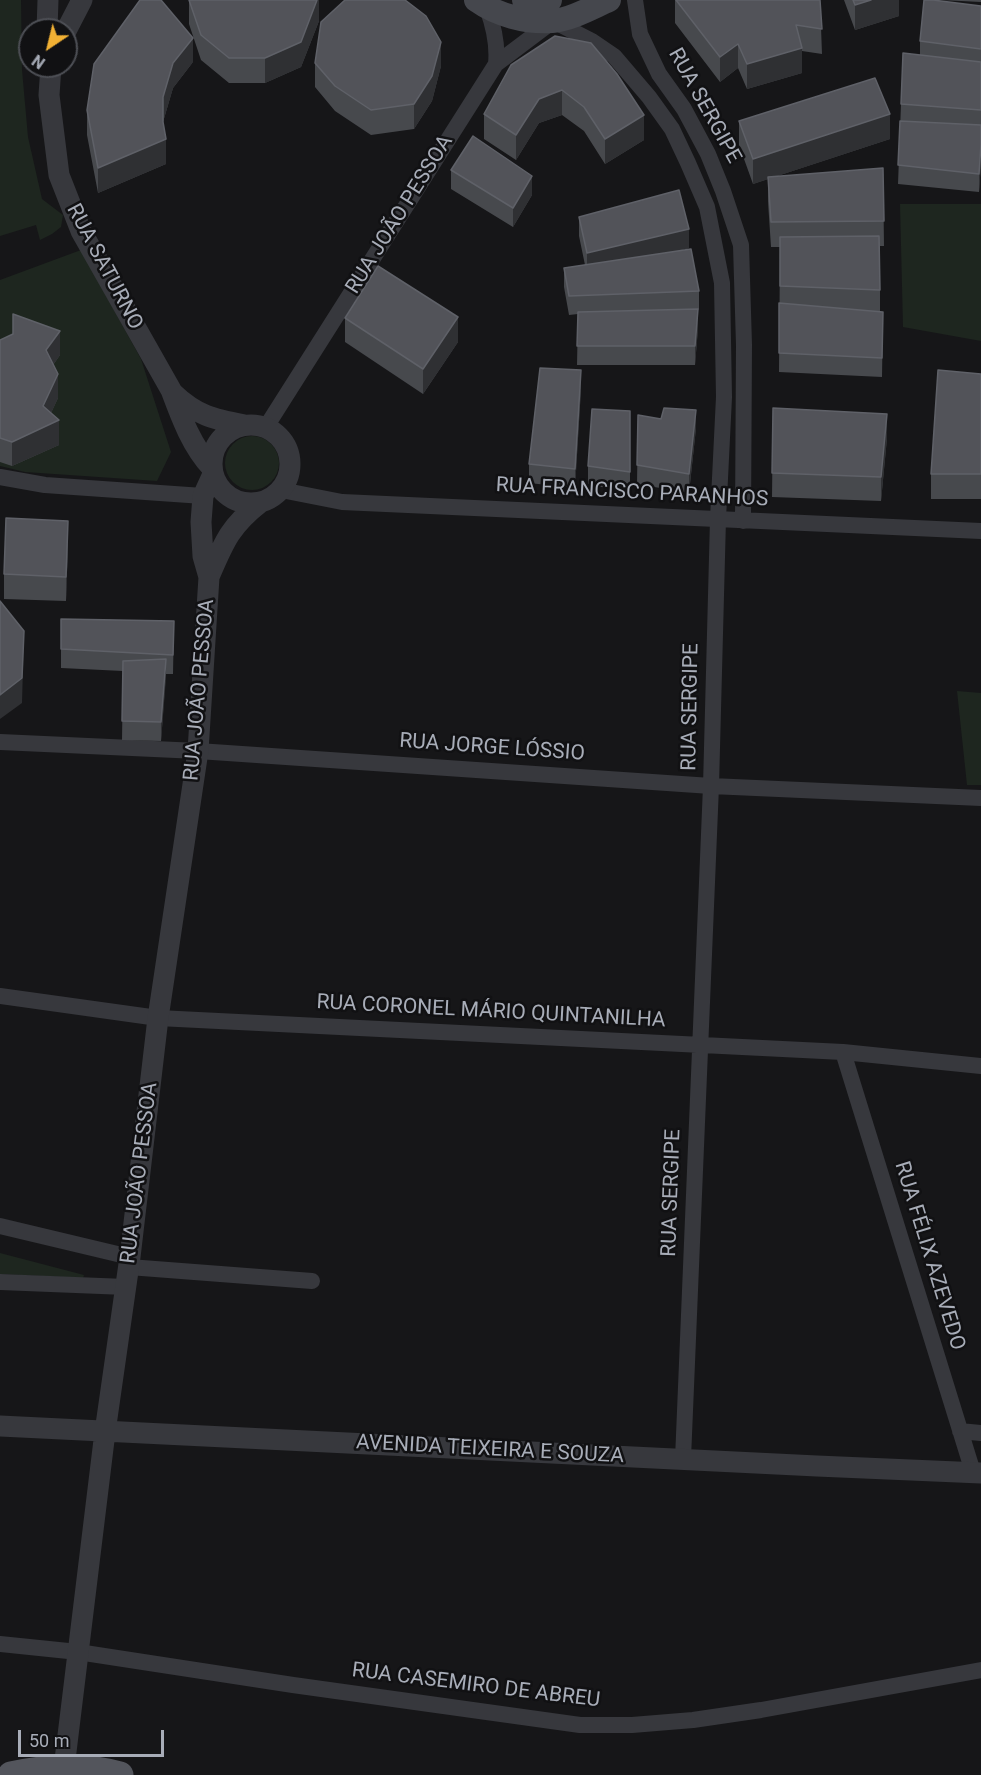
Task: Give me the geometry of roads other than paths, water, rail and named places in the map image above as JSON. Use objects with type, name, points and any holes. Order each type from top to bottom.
[{"type":"main road","points":[[524,0],[552,10]]},
{"type":"main road","points":[[482,4],[507,15],[552,10],[582,13],[609,0]]},
{"type":"main road","points":[[11,1775],[64,1768],[120,1775]]},
{"type":"street","points":[[47,18],[48,0]]},
{"type":"street","points":[[73,18],[82,0]]},
{"type":"street","name":"RUA SERGIPE","points":[[635,0],[640,34],[659,74],[684,109],[708,154],[741,244],[744,369],[743,521]]},
{"type":"street","points":[[482,4],[496,39],[496,64]]},
{"type":"street","name":"RUA JOÃO PESSOA","points":[[266,427],[496,64],[552,10]]},
{"type":"street","name":"RUA SERGIPE","points":[[552,10],[614,56],[649,97],[672,129],[707,207],[722,283],[724,397],[718,519],[711,786],[683,1459]]},
{"type":"street","name":"RUA SATURNO","points":[[51,78],[50,95],[59,175],[81,231],[171,390],[178,412],[201,457],[212,471]]},
{"type":"street","points":[[714,250],[741,244]]},
{"type":"street","name":"RUA SATURNO","points":[[171,390],[184,403],[201,414],[245,424]]},
{"type":"street","points":[[245,424],[266,427],[285,443],[290,455],[291,467],[288,479],[281,490],[268,500],[248,503],[237,501],[218,485],[212,471],[214,448],[226,433],[245,424]]},
{"type":"street","name":"RUA JOÃO PESSOA","points":[[64,1768],[158,1018],[198,751],[208,577],[201,540],[203,496],[212,471]]},
{"type":"street","points":[[0,477],[45,485],[203,496]]},
{"type":"street","name":"RUA FRANCISCO PARANHOS","points":[[281,490],[342,502],[981,531]]},
{"type":"street","name":"RUA JOÃO PESSOA","points":[[208,577],[234,526],[261,502]]},
{"type":"street","name":"RUA JORGE LÓSSIO","points":[[0,742],[198,751],[711,786],[981,798]]},
{"type":"street","name":"RUA CORONEL MÁRIO QUINTANILHA","points":[[0,996],[158,1018],[843,1052],[981,1066]]},
{"type":"street","name":"RUA FÉLIX AZEVEDO","points":[[843,1052],[960,1431],[977,1472]]},
{"type":"street","points":[[0,1226],[128,1270]]},
{"type":"street","points":[[0,1282],[128,1270],[312,1281]]},
{"type":"street","name":"AVENIDA TEIXEIRA E SOUZA","points":[[0,1426],[977,1472]]},
{"type":"street","points":[[960,1431],[981,1433]]},
{"type":"street","name":"RUA CASEMIRO DE ABREU","points":[[0,1644],[78,1652],[317,1689],[580,1725],[632,1725],[693,1720],[981,1670]]}]
